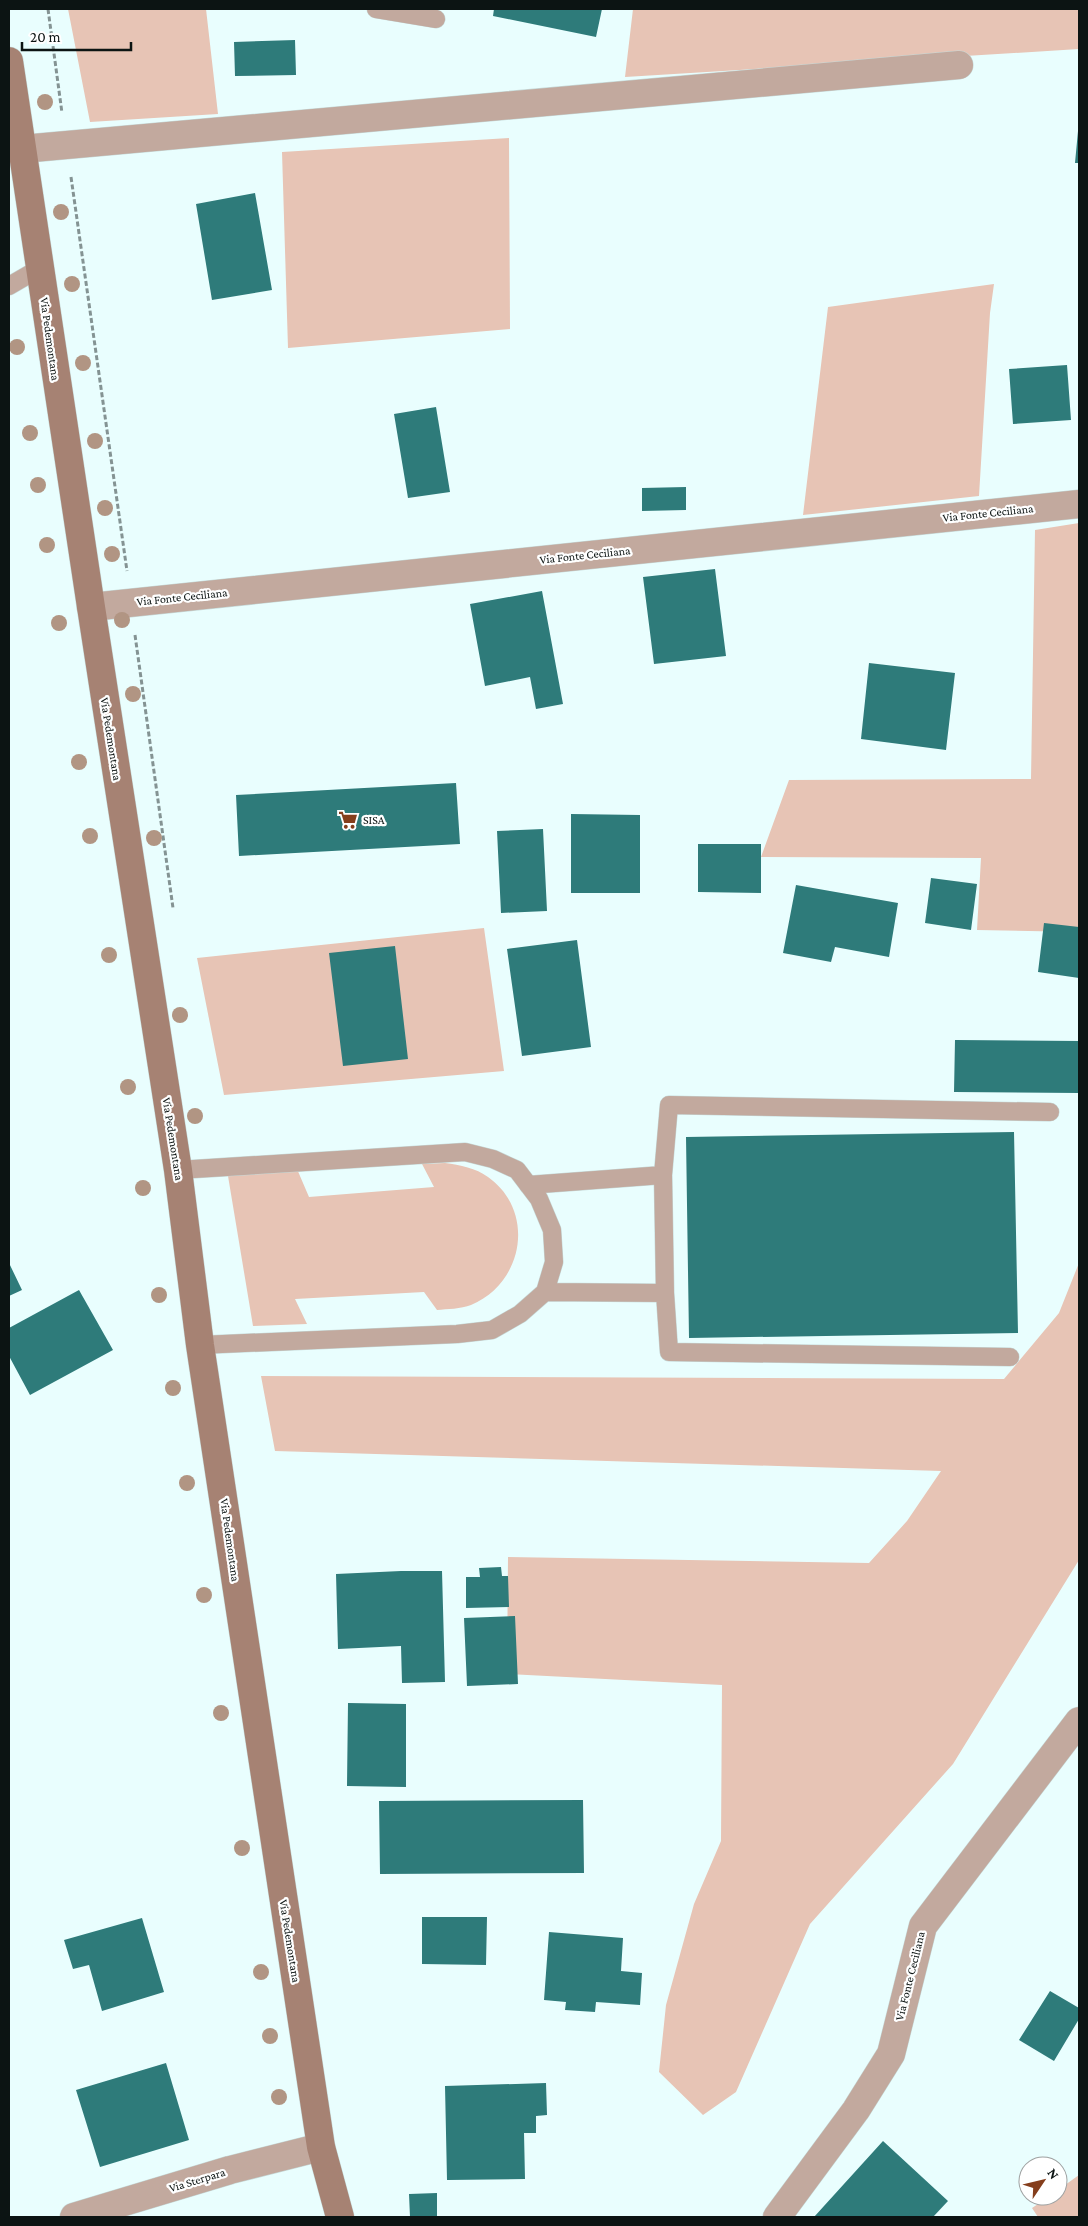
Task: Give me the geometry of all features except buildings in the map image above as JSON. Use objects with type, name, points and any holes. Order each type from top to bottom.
[{"type":"street","name":"Via Pedemontana","points":[[9,61],[90,607],[178,1170],[200,1345],[321,2147],[340,2217]]},
{"type":"street","points":[[22,149],[959,65]]},
{"type":"street","name":"Via Fonte Ceciliana","points":[[90,607],[1079,504]]},
{"type":"street","name":"Via Fonte Ceciliana","points":[[777,2217],[856,2110],[891,2054],[923,1926],[1079,1721]]},
{"type":"street","name":"Via Sterpara","points":[[74,2217],[245,2166],[321,2147]]},
{"type":"lane","points":[[376,9],[436,20]]},
{"type":"lane","points":[[9,286],[40,268]]},
{"type":"lane","points":[[1010,1357],[669,1352],[665,1293],[663,1176],[669,1106],[1050,1112]]},
{"type":"lane","points":[[178,1170],[465,1152],[493,1159],[517,1170],[539,1199],[552,1230],[554,1262],[545,1292],[520,1314],[492,1330],[456,1334],[200,1345]]},
{"type":"lane","points":[[528,1184],[663,1176]]},
{"type":"lane","points":[[545,1292],[665,1293]]},
{"type":"shaded area","points":[[68,9],[206,9],[218,114],[90,122]]},
{"type":"shaded area","points":[[633,9],[1079,9],[1079,49],[625,77]]},
{"type":"shaded area","points":[[509,138],[510,329],[288,348],[282,152]]},
{"type":"shaded area","points":[[994,284],[990,313],[979,496],[803,515],[828,307]]},
{"type":"shaded area","points":[[1079,523],[1079,932],[977,930],[981,858],[761,857],[789,780],[1031,779],[1035,530]]},
{"type":"shaded area","points":[[484,928],[504,1071],[224,1095],[197,958]]},
{"type":"shaded area","points":[[445,1163],[473,1169],[488,1177],[503,1191],[513,1208],[518,1227],[517,1246],[512,1264],[503,1280],[489,1295],[471,1305],[437,1310],[424,1292],[295,1299],[307,1324],[253,1326],[228,1176],[297,1169],[309,1197],[434,1187],[422,1164]]},
{"type":"shaded area","points":[[1079,1263],[1079,1560],[953,1764],[810,1924],[736,2092],[703,2115],[659,2072],[666,2005],[694,1904],[721,1841],[722,1685],[507,1674],[508,1557],[869,1563],[907,1521],[941,1471],[275,1451],[261,1376],[1004,1379],[1059,1313]]},
{"type":"shaded area","points":[[1079,2175],[1079,2217],[1038,2217],[1032,2208],[1035,2206],[1068,2206],[1068,2183]]},
{"type":"place","name":"SISA","points":[[348,820]]}]
